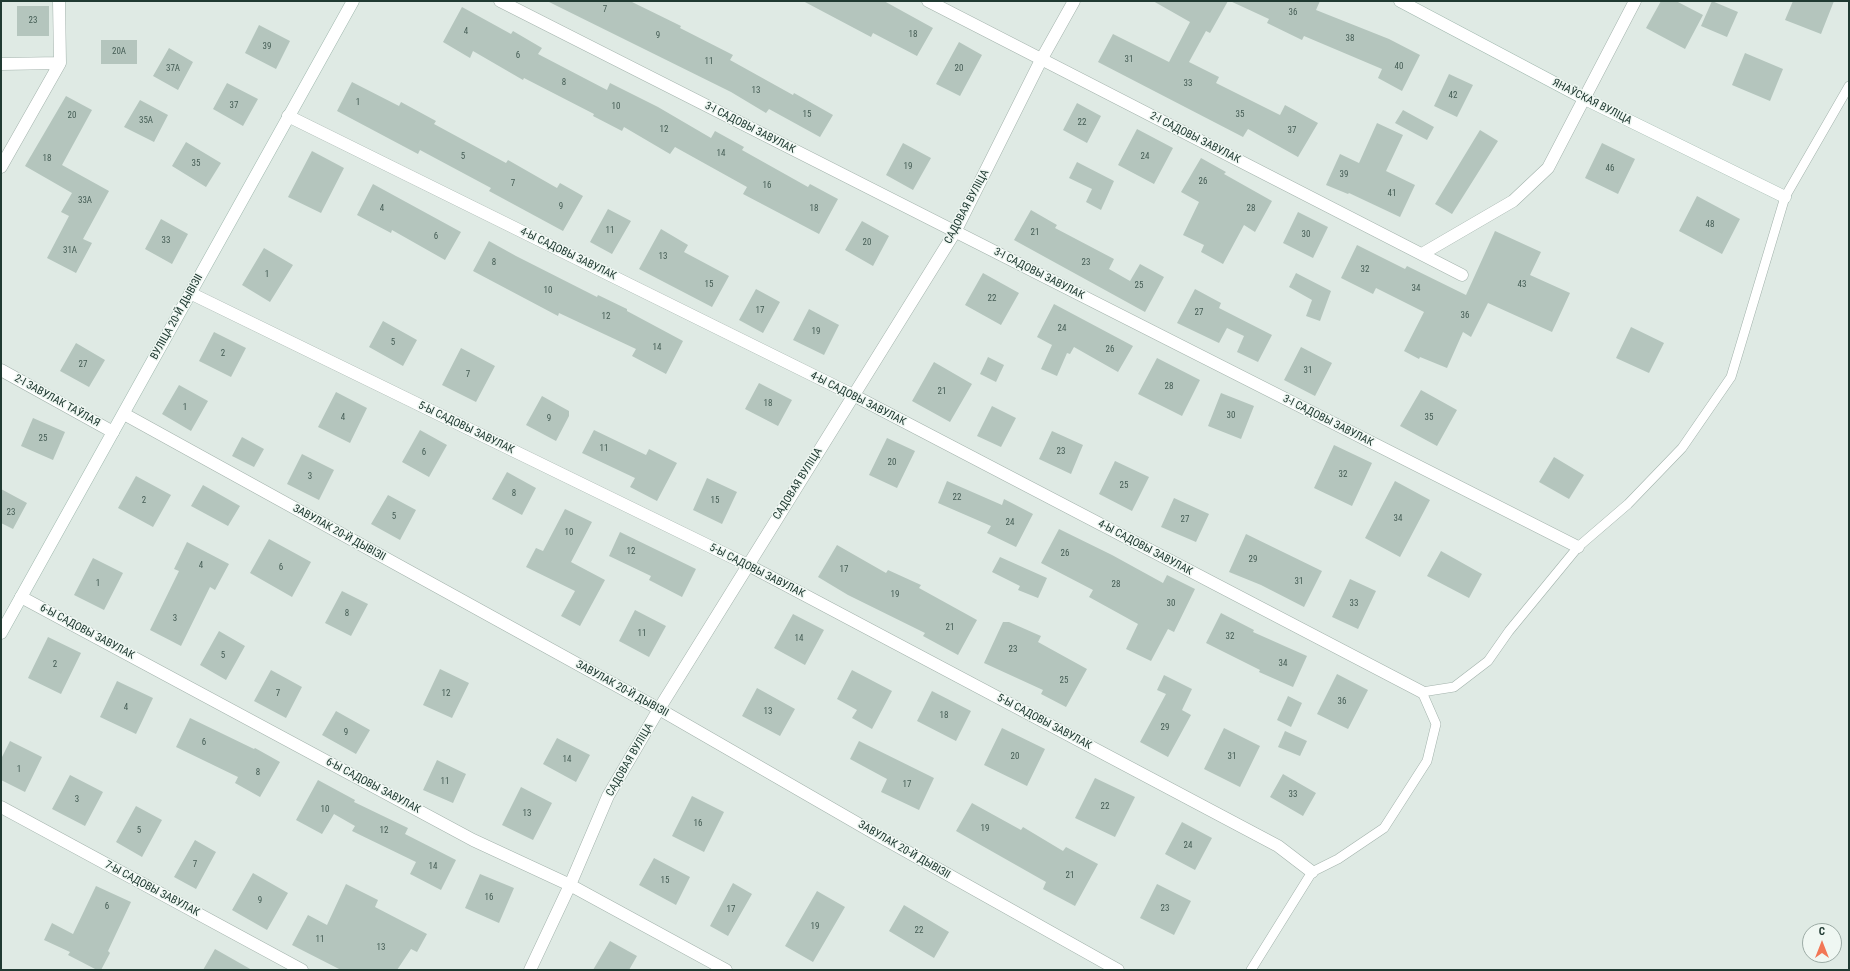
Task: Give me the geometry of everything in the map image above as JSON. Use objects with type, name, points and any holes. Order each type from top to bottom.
[{"type":"street","points":[[1,167],[60,63],[59,1]]},
{"type":"street","name":"ВУЛІЦА 20-Й ДЫВІЗІІ","points":[[1,633],[353,1]]},
{"type":"street","name":"3-І САДОВЫ ЗАВУЛАК","points":[[500,1],[1578,547]]},
{"type":"street","name":"2-І САДОВЫ ЗАВУЛАК","points":[[928,1],[1462,275]]},
{"type":"street","name":"САДОВАЯ ВУЛІЦА","points":[[530,970],[570,885],[608,796],[659,709],[955,232],[1041,60],[1074,1]]},
{"type":"street","name":"ЯНАЎСКАЯ ВУЛІЦА","points":[[1400,1],[1585,99],[1785,197]]},
{"type":"street","points":[[1422,254],[1513,201],[1548,168],[1635,1]]},
{"type":"street","points":[[1,64],[60,63]]},
{"type":"street","name":"4-Ы САДОВЫ ЗАВУЛАК","points":[[288,116],[853,395],[1422,692]]},
{"type":"street","name":"5-Ы САДОВЫ ЗАВУЛАК","points":[[190,293],[748,565],[1278,846],[1312,872]]},
{"type":"street","name":"2-І ЗАВУЛАК ТАЎЛАЯ","points":[[1,370],[113,432]]},
{"type":"street","name":"ЗАВУЛАК 20-Й ДЫВІЗІІ","points":[[124,414],[659,709],[881,837],[1118,970]]},
{"type":"street","name":"6-Ы САДОВЫ ЗАВУЛАК","points":[[21,597],[473,840],[570,885],[726,970]]},
{"type":"street","name":"7-Ы САДОВЫ ЗАВУЛАК","points":[[1,807],[302,970]]},
{"type":"lane","points":[[1251,970],[1312,872],[1338,859],[1384,828],[1427,761],[1436,724],[1422,692],[1454,687],[1488,661],[1509,631],[1578,547],[1628,504],[1682,448],[1732,378],[1785,197],[1849,86]]},
{"type":"building","points":[[547,1],[630,1],[681,26],[680,28],[733,55],[730,60],[833,115],[820,137],[769,109],[766,113],[731,92]]},
{"type":"building","points":[[803,1],[884,1],[933,28],[917,56],[873,33],[871,37]]},
{"type":"building","points":[[1153,1],[1228,1],[1210,33],[1206,31],[1189,62],[1219,77],[1216,83],[1280,115],[1285,105],[1318,123],[1298,157],[1248,129],[1243,137],[1098,62],[1113,34],[1169,62],[1190,22]]},
{"type":"building","points":[[1230,1],[1320,1],[1316,10],[1389,39],[1420,55],[1402,91],[1378,78],[1382,69],[1304,36],[1302,40],[1267,23],[1269,19]]},
{"type":"building","points":[[1661,1],[1676,1],[1703,15],[1685,49],[1646,28]]},
{"type":"building","points":[[1712,1],[1738,12],[1727,37],[1701,26]]},
{"type":"building","points":[[1793,1],[1834,1],[1821,34],[1785,20]]},
{"type":"building","points":[[17,6],[49,6],[49,36],[17,36]]},
{"type":"building","points":[[462,7],[511,34],[513,31],[542,48],[538,54],[607,90],[610,83],[658,107],[711,138],[715,131],[744,147],[742,150],[808,187],[810,184],[838,199],[819,234],[743,194],[747,187],[675,147],[670,154],[624,127],[622,131],[593,116],[594,114],[524,78],[523,80],[473,51],[470,58],[443,42]]},
{"type":"building","points":[[259,25],[290,41],[276,69],[245,53]]},
{"type":"building","points":[[101,40],[137,40],[137,64],[101,64]]},
{"type":"building","points":[[959,42],[982,55],[960,96],[936,84]]},
{"type":"building","points":[[169,48],[193,62],[178,90],[153,76]]},
{"type":"building","points":[[1745,53],[1783,69],[1770,101],[1732,85]]},
{"type":"building","points":[[1449,74],[1473,85],[1457,117],[1434,106]]},
{"type":"building","points":[[352,82],[399,106],[401,102],[436,121],[434,124],[506,163],[508,160],[557,188],[560,183],[583,196],[563,231],[489,191],[491,188],[420,150],[418,154],[337,111]]},
{"type":"building","points":[[227,83],[258,99],[243,126],[213,109]]},
{"type":"building","points":[[66,96],[92,110],[62,165],[109,191],[83,239],[92,243],[76,273],[47,258],[69,216],[61,212],[72,193],[25,166]]},
{"type":"building","points":[[140,100],[168,115],[154,142],[124,127]]},
{"type":"building","points":[[1077,103],[1101,116],[1087,143],[1063,130]]},
{"type":"building","points":[[1403,110],[1434,127],[1427,140],[1395,123]]},
{"type":"building","points":[[1377,123],[1403,135],[1386,171],[1415,185],[1400,217],[1349,193],[1348,194],[1326,185],[1340,154],[1359,163]]},
{"type":"building","points":[[1137,129],[1173,148],[1154,184],[1118,165]]},
{"type":"building","points":[[1480,130],[1498,141],[1452,214],[1435,204]]},
{"type":"building","points":[[186,142],[221,163],[206,187],[172,166]]},
{"type":"building","points":[[903,143],[931,158],[913,190],[886,175]]},
{"type":"building","points":[[1602,143],[1635,159],[1618,194],[1585,178]]},
{"type":"building","points":[[312,151],[344,168],[321,213],[288,197]]},
{"type":"building","points":[[1201,158],[1226,172],[1224,174],[1272,201],[1255,232],[1244,225],[1223,264],[1201,252],[1204,245],[1183,235],[1199,202],[1181,192]]},
{"type":"building","points":[[1077,162],[1114,181],[1101,210],[1086,202],[1092,189],[1069,178]]},
{"type":"building","points":[[373,184],[461,232],[445,260],[392,230],[391,233],[357,215]]},
{"type":"building","points":[[1697,196],[1740,219],[1722,254],[1679,231]]},
{"type":"building","points":[[608,209],[631,221],[612,254],[590,242]]},
{"type":"building","points":[[1031,210],[1057,225],[1055,228],[1114,259],[1109,269],[1130,281],[1140,264],[1164,277],[1145,312],[1014,240]]},
{"type":"building","points":[[1298,212],[1328,227],[1313,258],[1283,243]]},
{"type":"building","points":[[161,219],[188,234],[172,264],[145,249]]},
{"type":"building","points":[[862,221],[889,236],[873,266],[845,250]]},
{"type":"building","points":[[661,229],[688,245],[684,252],[729,276],[712,307],[639,269]]},
{"type":"building","points":[[1495,231],[1541,252],[1530,275],[1570,293],[1552,332],[1488,303],[1471,337],[1463,332],[1447,368],[1420,357],[1419,359],[1404,351],[1424,312],[1376,288],[1373,294],[1341,278],[1357,245],[1405,269],[1407,266],[1466,295]]},
{"type":"building","points":[[489,241],[597,297],[598,295],[627,309],[627,311],[683,341],[666,374],[632,356],[636,349],[559,313],[558,316],[473,271]]},
{"type":"building","points":[[264,248],[293,265],[270,302],[242,285]]},
{"type":"building","points":[[983,273],[1019,293],[1001,325],[965,305]]},
{"type":"building","points":[[1296,273],[1331,291],[1320,321],[1306,316],[1312,300],[1289,287]]},
{"type":"building","points":[[756,289],[780,302],[763,333],[739,320]]},
{"type":"building","points":[[1195,289],[1221,303],[1219,308],[1272,335],[1258,362],[1237,352],[1244,336],[1227,328],[1219,343],[1177,323]]},
{"type":"building","points":[[1054,304],[1133,346],[1118,372],[1074,347],[1070,354],[1067,353],[1057,376],[1041,369],[1052,345],[1037,337]]},
{"type":"building","points":[[809,309],[839,325],[824,355],[793,340]]},
{"type":"building","points":[[383,321],[417,340],[403,366],[369,347]]},
{"type":"building","points":[[1631,327],[1664,343],[1649,373],[1616,358]]},
{"type":"building","points":[[214,332],[246,348],[231,377],[199,361]]},
{"type":"building","points":[[76,343],[105,360],[89,387],[60,371]]},
{"type":"building","points":[[1301,347],[1332,363],[1315,396],[1284,380]]},
{"type":"building","points":[[461,348],[495,366],[476,402],[442,385]]},
{"type":"building","points":[[988,357],[1004,365],[996,382],[980,374]]},
{"type":"building","points":[[1157,358],[1200,380],[1182,416],[1138,394]]},
{"type":"building","points":[[934,362],[972,384],[950,422],[912,401]]},
{"type":"building","points":[[759,383],[792,400],[778,426],[745,409]]},
{"type":"building","points":[[179,385],[208,401],[191,431],[162,414]]},
{"type":"building","points":[[1421,390],[1457,410],[1437,446],[1400,426]]},
{"type":"building","points":[[336,392],[367,408],[350,443],[318,427]]},
{"type":"building","points":[[1221,393],[1254,406],[1241,439],[1208,426]]},
{"type":"building","points":[[542,396],[569,411],[569,416],[556,441],[526,425]]},
{"type":"building","points":[[992,406],[1016,418],[1001,447],[977,436]]},
{"type":"building","points":[[33,418],[65,432],[53,460],[21,446]]},
{"type":"building","points":[[420,430],[447,445],[429,477],[402,462]]},
{"type":"building","points":[[594,430],[646,455],[649,449],[677,463],[657,501],[630,487],[635,478],[582,453]]},
{"type":"building","points":[[1052,431],[1083,445],[1071,474],[1039,459]]},
{"type":"building","points":[[242,437],[264,449],[254,467],[232,456]]},
{"type":"building","points":[[887,438],[915,451],[897,488],[869,475]]},
{"type":"building","points":[[1334,445],[1372,463],[1352,506],[1314,488]]},
{"type":"building","points":[[302,454],[334,470],[319,500],[287,484]]},
{"type":"building","points":[[1554,457],[1584,475],[1569,499],[1539,482]]},
{"type":"building","points":[[1115,461],[1149,477],[1132,511],[1099,494]]},
{"type":"building","points":[[507,472],[536,488],[522,515],[492,499]]},
{"type":"building","points":[[136,476],[171,495],[153,527],[118,508]]},
{"type":"building","points":[[707,478],[737,492],[722,524],[693,510]]},
{"type":"building","points":[[947,481],[1002,505],[1004,499],[1033,514],[1016,547],[987,533],[991,526],[938,503]]},
{"type":"building","points":[[1395,481],[1430,500],[1400,557],[1365,538]]},
{"type":"building","points":[[203,485],[240,506],[228,526],[191,506]]},
{"type":"building","points":[[1,489],[27,503],[13,529],[1,523]]},
{"type":"building","points":[[388,495],[416,510],[400,540],[371,524]]},
{"type":"building","points":[[1174,498],[1209,514],[1196,542],[1161,527]]},
{"type":"building","points":[[565,509],[592,522],[571,562],[605,580],[580,626],[561,616],[575,591],[526,567],[536,548],[543,551]]},
{"type":"building","points":[[1059,529],[1112,555],[1163,583],[1167,575],[1195,589],[1174,632],[1168,629],[1151,661],[1126,649],[1138,624],[1089,597],[1093,590],[1041,563]]},
{"type":"building","points":[[620,532],[696,569],[682,597],[649,580],[651,576],[609,556]]},
{"type":"building","points":[[1246,534],[1322,571],[1304,607],[1261,585],[1229,572]]},
{"type":"building","points":[[269,539],[311,562],[292,597],[250,573]]},
{"type":"building","points":[[187,542],[229,564],[215,590],[210,587],[181,646],[150,630],[179,571],[174,569]]},
{"type":"building","points":[[837,545],[886,573],[888,570],[921,585],[919,588],[977,620],[958,655],[923,636],[925,633],[848,595],[818,577]]},
{"type":"building","points":[[1441,551],[1482,574],[1469,598],[1427,576]]},
{"type":"building","points":[[1000,557],[1047,578],[1038,598],[1018,590],[1020,586],[992,572]]},
{"type":"building","points":[[93,558],[123,573],[104,610],[74,595]]},
{"type":"building","points":[[1350,579],[1376,591],[1358,629],[1332,617]]},
{"type":"building","points":[[342,591],[368,604],[351,636],[325,623]]},
{"type":"building","points":[[635,610],[666,626],[649,657],[619,641]]},
{"type":"building","points":[[1221,613],[1254,630],[1253,632],[1307,656],[1293,687],[1259,672],[1260,670],[1206,643]]},
{"type":"building","points":[[793,614],[824,630],[805,665],[774,648]]},
{"type":"building","points":[[1003,622],[1009,622],[1041,636],[1038,642],[1087,669],[1066,707],[1041,694],[1043,690],[984,663]]},
{"type":"building","points":[[219,631],[245,646],[226,680],[200,665]]},
{"type":"building","points":[[48,637],[81,653],[61,694],[28,678]]},
{"type":"building","points":[[440,669],[469,683],[452,718],[423,705]]},
{"type":"building","points":[[271,670],[302,687],[286,718],[254,701]]},
{"type":"building","points":[[852,670],[892,691],[872,729],[852,718],[857,710],[837,699]]},
{"type":"building","points":[[1337,674],[1368,690],[1348,729],[1317,714]]},
{"type":"building","points":[[1164,675],[1192,689],[1182,710],[1191,715],[1168,757],[1140,742],[1166,694],[1157,690]]},
{"type":"building","points":[[117,681],[153,698],[136,734],[100,717]]},
{"type":"building","points":[[757,688],[795,709],[780,736],[742,716]]},
{"type":"building","points":[[932,691],[971,711],[956,741],[917,721]]},
{"type":"building","points":[[1288,696],[1302,703],[1291,727],[1277,720]]},
{"type":"building","points":[[336,711],[370,730],[356,754],[322,735]]},
{"type":"building","points":[[190,718],[254,749],[255,748],[280,762],[260,797],[235,783],[238,777],[176,747]]},
{"type":"building","points":[[1002,728],[1045,749],[1027,786],[984,765]]},
{"type":"building","points":[[1224,728],[1260,746],[1240,787],[1204,769]]},
{"type":"building","points":[[1285,731],[1307,741],[1300,756],[1278,747]]},
{"type":"building","points":[[557,738],[590,755],[576,782],[543,764]]},
{"type":"building","points":[[10,741],[42,757],[25,792],[1,780],[1,759]]},
{"type":"building","points":[[859,741],[934,778],[919,810],[881,792],[887,779],[850,759]]},
{"type":"building","points":[[437,760],[466,774],[453,803],[423,790]]},
{"type":"building","points":[[1283,774],[1316,793],[1303,816],[1270,797]]},
{"type":"building","points":[[70,775],[103,792],[85,826],[52,809]]},
{"type":"building","points":[[1095,778],[1135,797],[1115,837],[1075,818]]},
{"type":"building","points":[[318,780],[355,800],[354,802],[408,828],[405,834],[456,860],[441,890],[410,874],[416,862],[352,831],[355,826],[334,814],[322,834],[296,820]]},
{"type":"building","points":[[521,787],[552,803],[533,840],[502,825]]},
{"type":"building","points":[[692,796],[724,812],[704,852],[672,836]]},
{"type":"building","points":[[972,803],[1021,830],[1023,827],[1063,851],[1066,847],[1098,864],[1075,906],[1043,889],[1046,882],[956,831]]},
{"type":"building","points":[[136,806],[162,820],[142,857],[116,842]]},
{"type":"building","points":[[1182,822],[1212,838],[1195,870],[1165,854]]},
{"type":"building","points":[[195,840],[216,852],[196,889],[174,877]]},
{"type":"building","points":[[654,858],[690,877],[676,905],[639,885]]},
{"type":"building","points":[[253,873],[288,893],[267,930],[232,910]]},
{"type":"building","points":[[480,874],[514,888],[499,923],[465,908]]},
{"type":"building","points":[[733,883],[752,894],[728,936],[710,926]]},
{"type":"building","points":[[346,884],[378,900],[375,907],[427,934],[417,952],[411,949],[397,970],[341,970],[292,945],[308,915],[327,925]]},
{"type":"building","points":[[1157,884],[1191,901],[1174,935],[1140,918]]},
{"type":"building","points":[[96,886],[131,902],[108,951],[110,953],[101,970],[97,970],[68,955],[70,952],[44,940],[52,923],[73,934]]},
{"type":"building","points":[[817,891],[845,907],[813,962],[785,946]]},
{"type":"building","points":[[904,905],[949,932],[934,958],[889,931]]},
{"type":"building","points":[[610,941],[637,956],[629,970],[593,970]]},
{"type":"building","points":[[215,949],[252,970],[203,970]]}]
